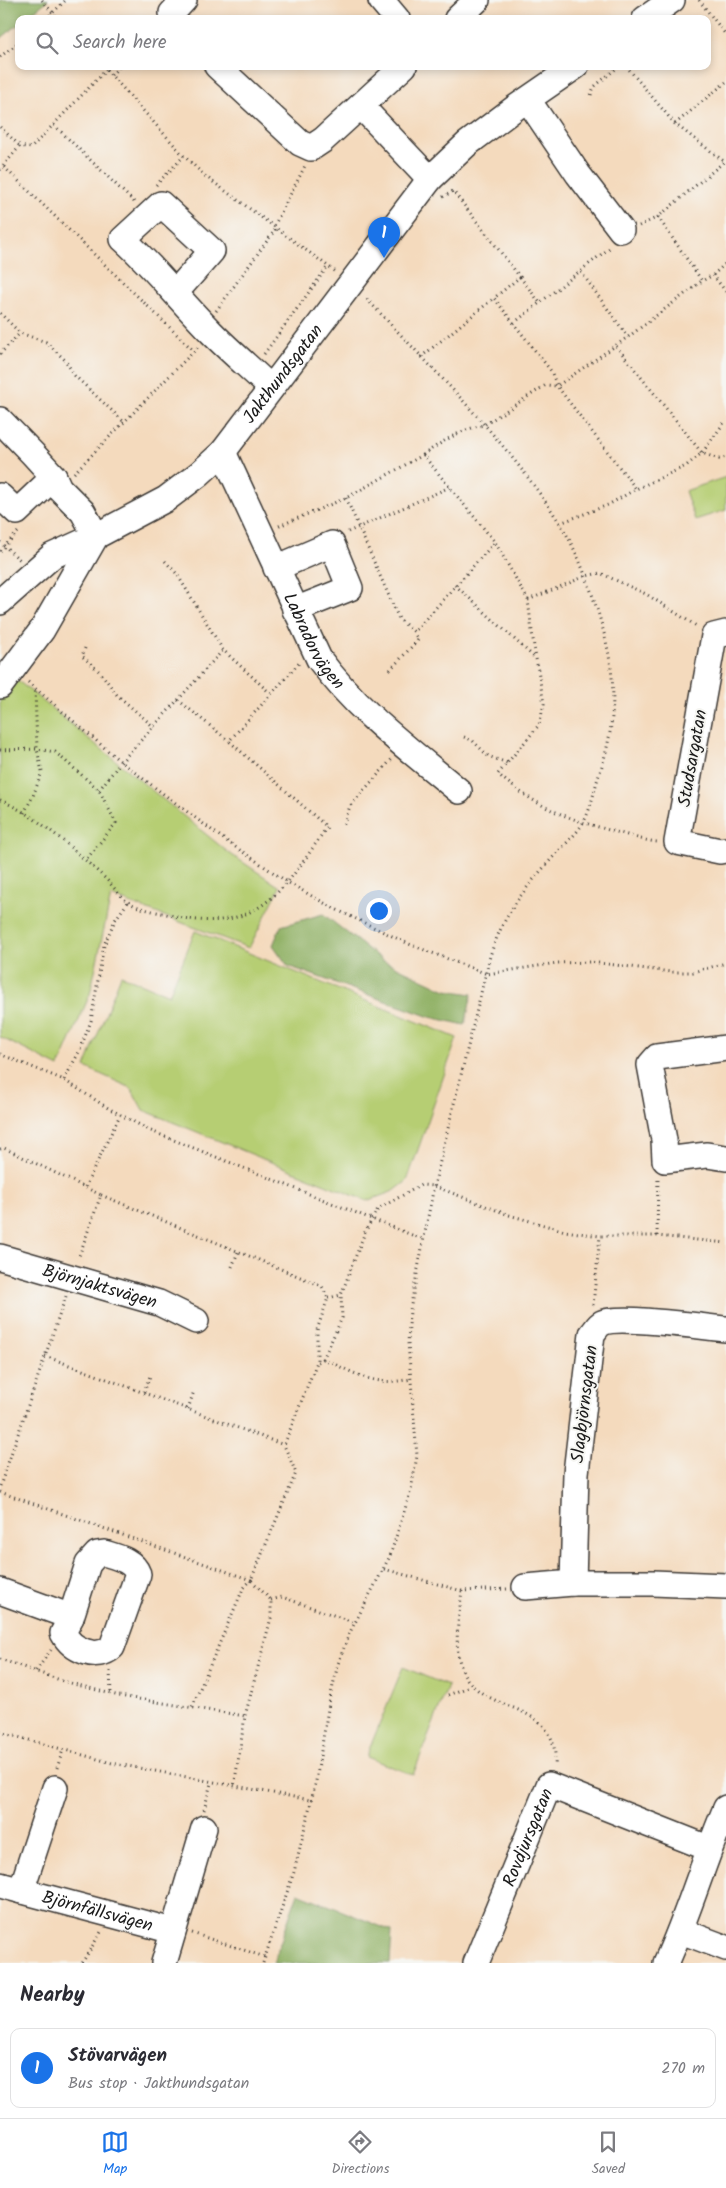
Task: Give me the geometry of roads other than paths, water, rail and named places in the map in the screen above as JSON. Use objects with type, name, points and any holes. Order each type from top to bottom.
[{"type":"street","points":[[172,15],[184,0]]},
{"type":"street","points":[[381,0],[394,15]]},
{"type":"street","points":[[461,15],[477,0]]},
{"type":"street","points":[[651,15],[672,0]]},
{"type":"street","points":[[222,70],[300,143],[311,148],[323,140],[400,70]]},
{"type":"street","name":"Jakthundsgatan","points":[[0,602],[52,556],[96,536],[166,498],[199,474],[223,452],[350,283],[434,190],[467,144],[570,70]]},
{"type":"street","points":[[528,100],[578,174],[621,230]]},
{"type":"street","points":[[361,106],[434,190]]},
{"type":"street","points":[[175,293],[212,252],[162,204],[123,238],[148,262],[175,293],[208,329],[271,388]]},
{"type":"street","points":[[0,420],[83,512],[96,536],[42,630],[7,677]]},
{"type":"street","name":"Labradorvägen","points":[[223,452],[313,648],[336,682],[367,714],[459,791]]},
{"type":"street","points":[[0,496],[17,512],[57,483]]},
{"type":"street","points":[[276,568],[332,544],[350,588],[295,610]]},
{"type":"street","name":"Studsargatan","points":[[720,634],[677,842],[720,851],[726,850]]},
{"type":"street","points":[[726,1048],[657,1057],[650,1065],[664,1140],[665,1160],[707,1155],[726,1158]]},
{"type":"street","name":"Björnjaktsvägen","points":[[0,1257],[159,1303],[196,1321]]},
{"type":"street","name":"Slagbjörnsgatan","points":[[573,1583],[576,1473],[592,1334],[602,1324],[610,1321],[657,1322],[726,1329]]},
{"type":"street","points":[[525,1587],[573,1583],[653,1583],[726,1586]]},
{"type":"street","points":[[0,1591],[71,1617]]},
{"type":"street","name":"Rovdjursgatan","points":[[476,1963],[549,1785],[708,1848]]},
{"type":"street","name":"Björnfällsvägen","points":[[55,1788],[11,1888],[173,1931]]},
{"type":"street","points":[[666,1963],[681,1931],[708,1848],[726,1808]]},
{"type":"street","name":"Björnfällsvägen","points":[[164,1963],[204,1828]]},
{"type":"street","points":[[681,1931],[726,1948]]},
{"type":"place","name":"Stövarvägen","points":[[384,258]]}]
